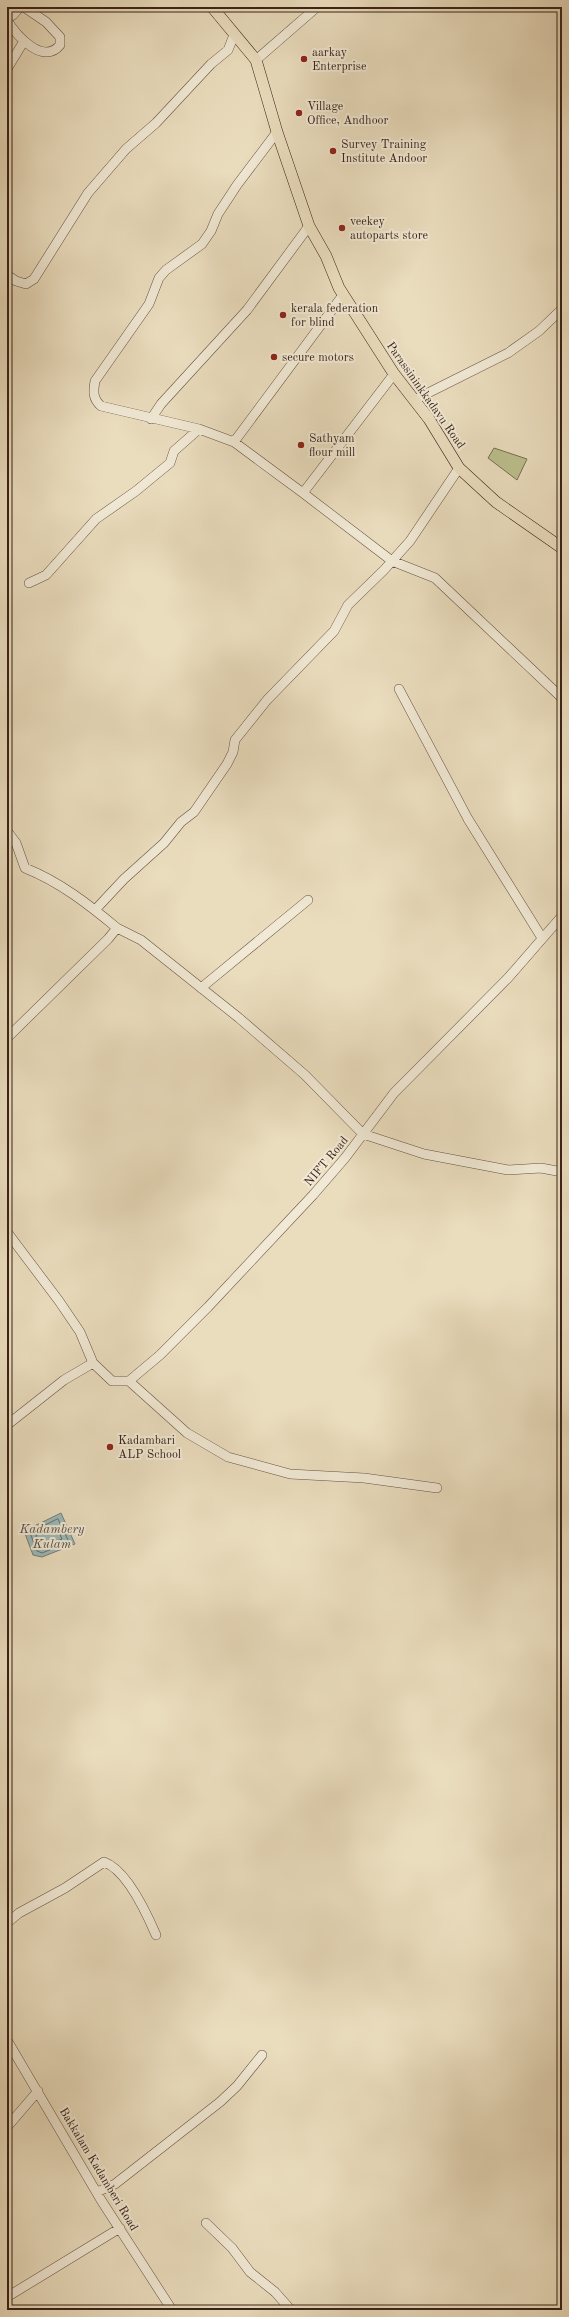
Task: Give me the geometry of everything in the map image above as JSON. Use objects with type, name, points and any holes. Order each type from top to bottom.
[{"type":"main road","name":"Parassininkkadavu Road","points":[[212,7],[256,60],[277,132],[309,226],[343,295],[394,374],[445,443],[459,468],[496,502],[562,548]]},
{"type":"street","points":[[20,7],[7,19],[24,41],[36,49],[49,53],[57,50],[60,45],[60,37],[55,30],[24,7]]},
{"type":"street","points":[[256,60],[317,7]]},
{"type":"street","points":[[7,275],[16,281],[26,284],[34,279],[88,193],[126,149],[160,119],[211,64],[228,50],[234,35]]},
{"type":"street","points":[[7,69],[24,41]]},
{"type":"street","points":[[277,132],[237,185],[218,214],[211,231],[202,244],[166,270],[159,278],[149,304],[95,381],[94,395],[96,402],[101,406],[151,419],[199,429],[234,442],[392,561],[435,578],[562,698]]},
{"type":"street","points":[[151,419],[161,404],[247,310],[309,226]]},
{"type":"street","points":[[234,442],[343,295]]},
{"type":"street","points":[[414,400],[508,353],[539,330],[562,309]]},
{"type":"street","points":[[303,493],[394,374]]},
{"type":"street","points":[[29,583],[46,575],[96,519],[136,491],[170,463],[174,451],[199,429]]},
{"type":"street","points":[[95,910],[124,879],[164,843],[181,822],[194,812],[228,764],[233,752],[235,740],[267,700],[334,631],[348,605],[410,541],[459,468]]},
{"type":"street","points":[[399,689],[468,819],[542,938]]},
{"type":"street","points":[[7,831],[16,843],[25,868],[43,875],[67,889],[117,928],[141,940],[275,1048],[334,1102],[363,1134],[424,1154],[508,1170],[541,1168],[562,1172]]},
{"type":"street","points":[[201,988],[308,900]]},
{"type":"street","name":"NIFT Road","points":[[129,1381],[160,1355],[208,1307],[318,1190],[394,1093],[508,978],[562,916]]},
{"type":"street","points":[[7,1038],[108,939],[117,928]]},
{"type":"street","points":[[7,1232],[60,1301],[80,1332],[93,1363],[112,1381],[129,1381],[187,1433],[228,1457],[290,1474],[364,1478],[437,1488]]},
{"type":"street","points":[[7,1425],[64,1380],[93,1363]]},
{"type":"street","points":[[7,1923],[19,1913],[65,1888],[104,1862],[113,1868],[133,1890],[156,1936]]},
{"type":"street","name":"Bakkalam Kadamberi Road","points":[[7,2040],[97,2192],[172,2310]]},
{"type":"street","points":[[97,2192],[115,2184],[220,2102],[237,2086],[262,2055]]},
{"type":"street","points":[[7,2127],[38,2091]]},
{"type":"street","points":[[206,2223],[232,2248],[250,2272],[275,2292],[291,2310]]},
{"type":"street","points":[[7,2298],[120,2228]]},
{"type":"green space","points":[[494,448],[527,459],[517,480],[488,458]]},
{"type":"water","name":"Kadambery Kulam","points":[[61,1513],[75,1544],[42,1557],[33,1555],[24,1531]]},
{"type":"place","name":"aarkay Enterprise","points":[[304,59]]},
{"type":"place","name":"Village Office, Andhoor","points":[[299,113]]},
{"type":"place","name":"Survey Training Institute Andoor","points":[[333,151]]},
{"type":"place","name":"veekey autoparts store","points":[[342,228]]},
{"type":"place","name":"kerala federation for blind","points":[[283,315]]},
{"type":"place","name":"secure motors","points":[[274,357]]},
{"type":"place","name":"Sathyam flour mill","points":[[301,445]]},
{"type":"place","name":"Kadambari ALP School","points":[[110,1447]]}]
